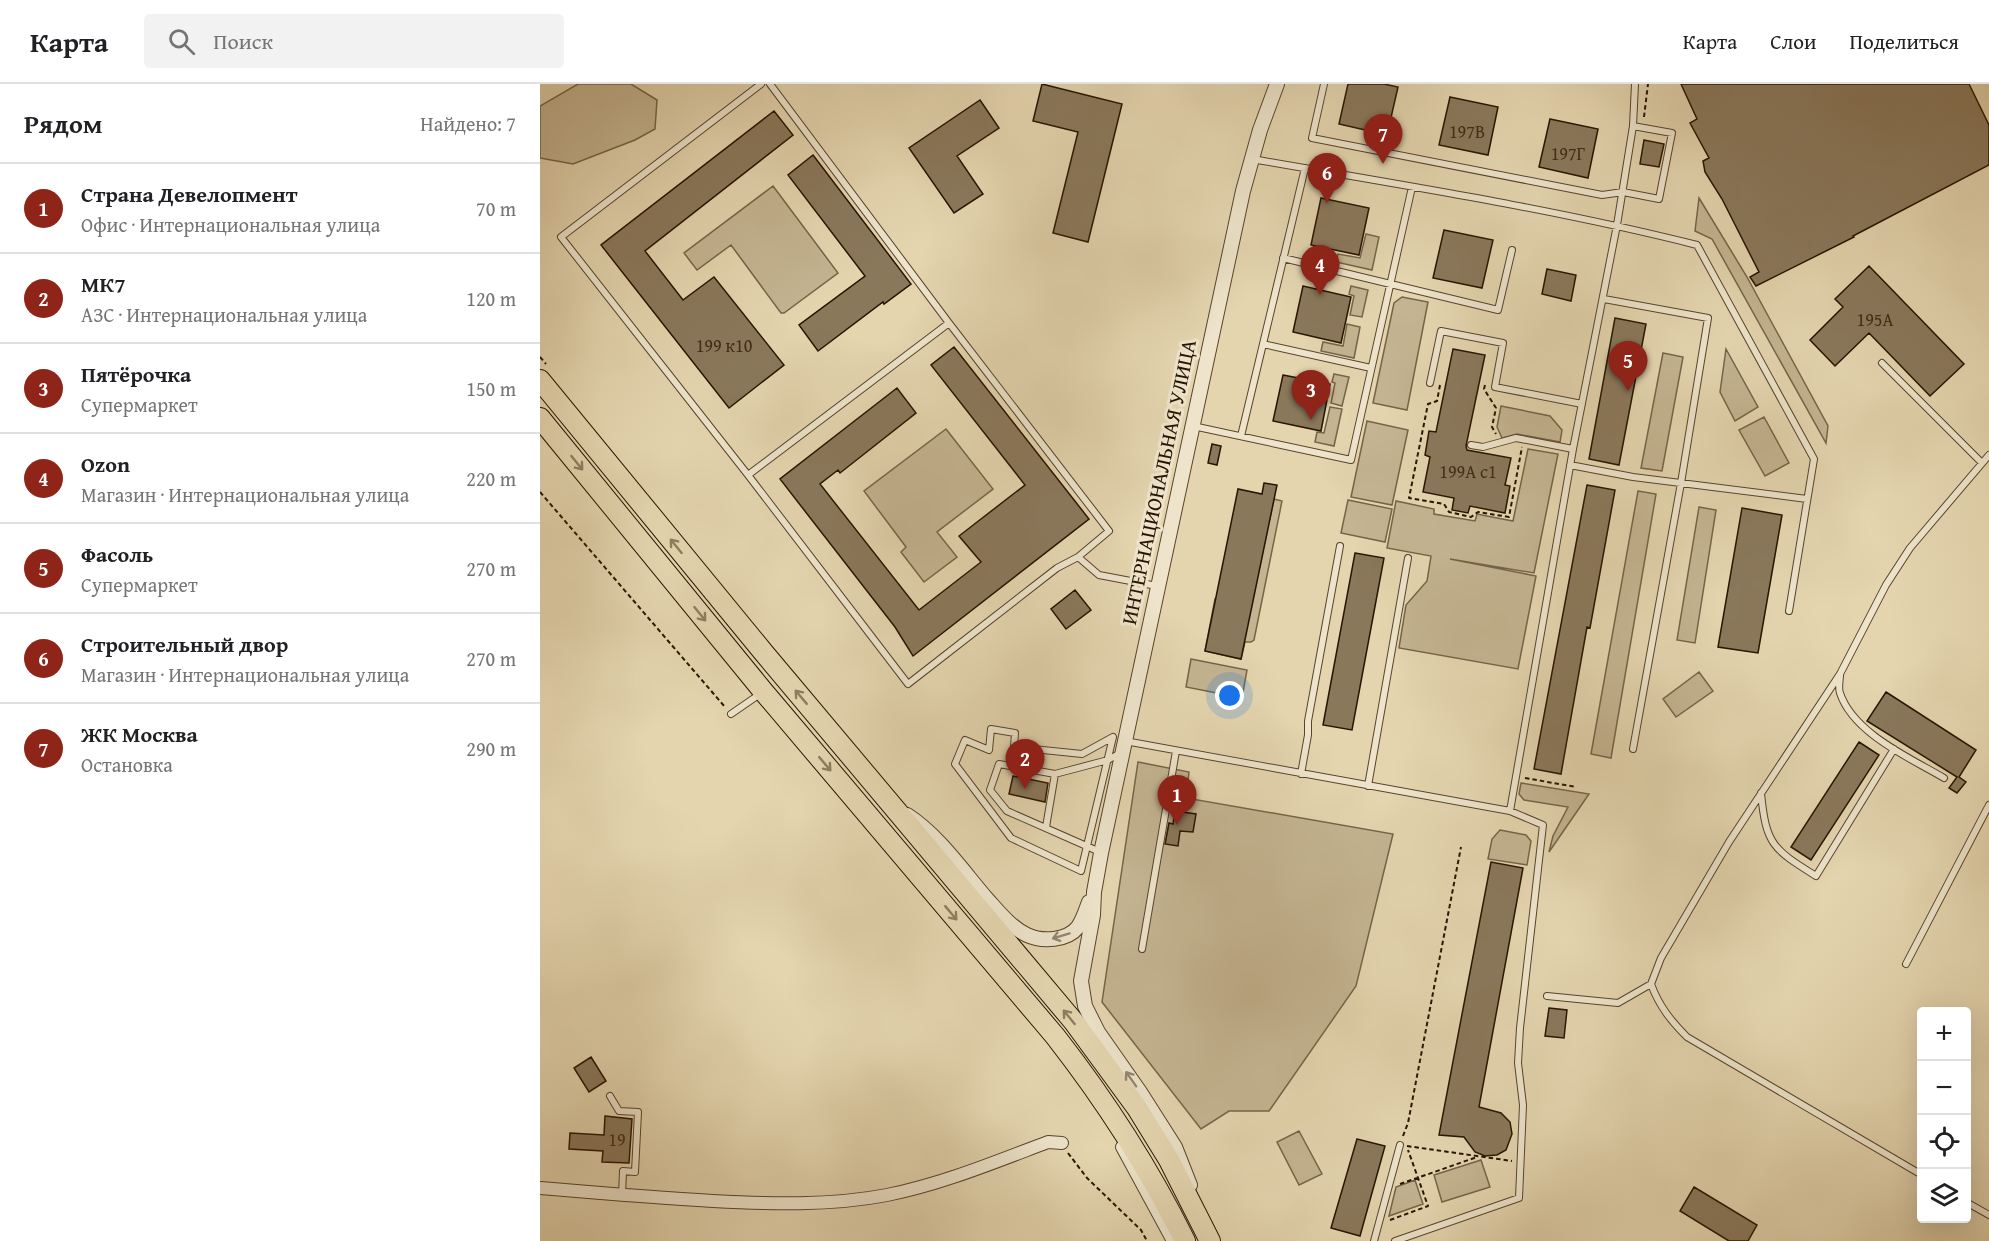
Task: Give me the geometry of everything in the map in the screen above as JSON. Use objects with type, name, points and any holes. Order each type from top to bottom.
[{"type":"highway","points":[[544,373],[756,644],[1074,1022],[1137,1108],[1169,1161],[1206,1233]]},
{"type":"highway","points":[[540,418],[763,691],[1055,1036],[1117,1120],[1149,1173],[1185,1241]]},
{"type":"street","name":"ИНТЕРНАЦИОНАЛЬНАЯ УЛИЦА","points":[[1094,892],[1123,746],[1252,159],[1277,84]]},
{"type":"street","points":[[892,806],[920,824],[1002,916],[1026,935],[1050,940],[1071,934],[1078,927],[1094,892]]},
{"type":"street","points":[[1094,892],[1093,915],[1081,981],[1085,1006],[1098,1032],[1140,1092],[1174,1147],[1184,1166],[1206,1233]]},
{"type":"street","points":[[1055,1036],[1089,1089],[1173,1241]]},
{"type":"street","points":[[540,1188],[765,1203],[832,1201],[886,1195],[930,1184],[1047,1142],[1062,1143]]},
{"type":"lane","points":[[761,84],[561,237],[908,684],[1057,568],[1078,557],[1109,531],[770,84]]},
{"type":"lane","points":[[1324,84],[1312,138],[1602,195],[1623,192],[1659,199],[1671,133],[1634,126]]},
{"type":"lane","points":[[1510,811],[1570,465],[1623,192],[1634,126],[1635,84]]},
{"type":"lane","points":[[1252,159],[1617,225],[1697,245],[1814,459],[1789,611]]},
{"type":"lane","points":[[1241,436],[1305,168]]},
{"type":"lane","points":[[1192,426],[1351,460],[1412,187]]},
{"type":"lane","points":[[1283,258],[1497,310],[1512,250]]},
{"type":"lane","points":[[1604,299],[1708,318],[1682,483],[1634,749]]},
{"type":"lane","points":[[748,475],[949,323]]},
{"type":"lane","points":[[1430,383],[1441,331],[1503,343],[1495,387],[1582,404]]},
{"type":"lane","points":[[1263,344],[1371,368]]},
{"type":"lane","points":[[1882,363],[1982,463]]},
{"type":"lane","points":[[1471,445],[1483,447],[1516,438],[1573,449]]},
{"type":"lane","points":[[1547,996],[1618,1003],[1651,984],[1661,958],[1729,842],[1840,674],[1886,585],[1910,548],[1989,455]]},
{"type":"lane","points":[[1570,465],[1633,477],[1807,499]]},
{"type":"lane","points":[[1301,774],[1308,735],[1308,721],[1340,546]]},
{"type":"lane","points":[[1078,557],[1099,575],[1158,586]]},
{"type":"lane","points":[[1368,786],[1408,558]]},
{"type":"lane","points":[[1840,674],[1839,692],[1858,723],[1944,778]]},
{"type":"lane","points":[[731,714],[763,691]]},
{"type":"lane","points":[[991,729],[1015,733],[1014,747],[1082,754],[1113,736],[1088,845],[1081,871],[1011,838],[955,764],[965,740],[988,750],[991,729]]},
{"type":"lane","points":[[1101,853],[1046,826],[1007,811],[990,790],[999,764],[1055,774],[1108,759],[1123,746],[1176,751],[1510,811],[1543,825],[1520,1028],[1518,1063],[1523,1105],[1519,1198],[1395,1241]]},
{"type":"lane","points":[[1761,793],[1764,822],[1772,842],[1786,857],[1816,876],[1894,748]]},
{"type":"lane","points":[[1142,948],[1176,751]]},
{"type":"lane","points":[[1046,826],[1055,774]]},
{"type":"lane","points":[[1906,964],[1989,805]]},
{"type":"lane","points":[[1651,984],[1656,999],[1669,1018],[1687,1037],[1917,1173]]},
{"type":"lane","points":[[610,1096],[619,1111],[638,1112],[635,1172],[624,1172],[622,1195]]},
{"type":"lane","points":[[1374,1241],[1389,1187],[1404,1146]]},
{"type":"lane","points":[[1971,1205],[1989,1215]]},
{"type":"path","points":[[1642,127],[1648,84]]},
{"type":"path","points":[[540,357],[544,373]]},
{"type":"path","points":[[540,492],[731,714]]},
{"type":"path","points":[[1525,779],[1576,787]]},
{"type":"path","points":[[1379,1224],[1428,1206],[1404,1146],[1461,847]]},
{"type":"path","points":[[1062,1143],[1087,1178],[1141,1230],[1147,1241]]},
{"type":"path","points":[[1404,1146],[1520,1162]]},
{"type":"path","points":[[1389,1187],[1479,1156]]},
{"type":"shaded area","points":[[578,84],[631,84],[657,100],[655,129],[635,140],[573,164],[540,158],[540,106]]},
{"type":"shaded area","points":[[773,186],[838,273],[784,313],[781,313],[731,245],[697,270],[684,253]]},
{"type":"shaded area","points":[[1699,198],[1747,277],[1828,426],[1826,443],[1712,239],[1695,231]]},
{"type":"shaded area","points":[[1366,234],[1379,237],[1372,270],[1336,262],[1338,254],[1360,258]]},
{"type":"shaded area","points":[[1351,286],[1368,290],[1362,317],[1350,315],[1354,296],[1349,294]]},
{"type":"shaded area","points":[[1402,297],[1428,302],[1407,410],[1373,403],[1394,303]]},
{"type":"shaded area","points":[[1347,324],[1360,327],[1354,358],[1321,351],[1323,342],[1343,346]]},
{"type":"shaded area","points":[[1726,349],[1758,407],[1735,421],[1720,392]]},
{"type":"shaded area","points":[[1663,353],[1683,357],[1662,471],[1641,468]]},
{"type":"shaded area","points":[[1334,374],[1349,377],[1342,406],[1331,403],[1335,383],[1332,382]]},
{"type":"shaded area","points":[[1501,406],[1550,416],[1562,430],[1560,442],[1517,434],[1502,438],[1497,427]]},
{"type":"shaded area","points":[[1330,407],[1342,409],[1334,446],[1315,442],[1317,432],[1324,433]]},
{"type":"shaded area","points":[[1764,417],[1789,463],[1765,476],[1739,430]]},
{"type":"shaded area","points":[[1367,421],[1408,430],[1392,505],[1351,497]]},
{"type":"shaded area","points":[[946,429],[993,489],[937,532],[957,557],[924,582],[901,552],[906,547],[864,491]]},
{"type":"shaded area","points":[[1528,449],[1558,454],[1534,573],[1450,559],[1536,576],[1518,669],[1399,648],[1406,605],[1427,581],[1431,556],[1387,548],[1396,501],[1434,509],[1434,514],[1475,521],[1477,514],[1513,521]]},
{"type":"shaded area","points":[[1638,491],[1656,494],[1611,758],[1591,754]]},
{"type":"shaded area","points":[[1274,499],[1282,501],[1254,640],[1245,642],[1241,659],[1205,651],[1215,599],[1251,607]]},
{"type":"shaded area","points":[[1348,500],[1392,509],[1385,542],[1341,533]]},
{"type":"shaded area","points":[[1699,507],[1716,510],[1695,643],[1677,640]]},
{"type":"shaded area","points":[[1191,659],[1247,670],[1242,698],[1186,687]]},
{"type":"shaded area","points":[[1699,672],[1713,691],[1676,717],[1663,699]]},
{"type":"shaded area","points":[[1138,762],[1189,772],[1186,798],[1393,834],[1356,986],[1269,1111],[1229,1111],[1201,1129],[1102,1002]]},
{"type":"shaded area","points":[[1521,783],[1589,794],[1549,852],[1553,836],[1568,807],[1524,800],[1519,794]]},
{"type":"shaded area","points":[[1500,830],[1526,835],[1531,841],[1527,865],[1488,859],[1492,839]]},
{"type":"shaded area","points":[[1299,1131],[1322,1174],[1299,1185],[1277,1142]]},
{"type":"shaded area","points":[[1481,1160],[1490,1187],[1442,1202],[1434,1175]]},
{"type":"shaded area","points":[[1415,1180],[1423,1204],[1389,1216],[1396,1187]]},
{"type":"building","points":[[1042,84],[1122,104],[1088,242],[1053,233],[1078,132],[1033,121]]},
{"type":"building","points":[[1348,84],[1384,84],[1398,87],[1387,135],[1339,124]]},
{"type":"building","points":[[1681,84],[1969,84],[1989,125],[1989,165],[1756,286],[1750,277],[1759,272],[1722,199],[1705,172],[1703,161],[1709,158],[1690,123],[1697,119]]},
{"type":"building","points":[[1450,97],[1498,107],[1488,155],[1439,145]]},
{"type":"building","points":[[980,100],[999,128],[957,156],[983,194],[954,213],[909,148]]},
{"type":"building","points":[[774,111],[793,135],[645,251],[683,300],[714,277],[784,365],[729,408],[601,245]]},
{"type":"building","points":[[1550,119],[1598,129],[1588,178],[1539,167]]},
{"type":"building","points":[[1644,140],[1664,144],[1659,167],[1640,164]]},
{"type":"building","points":[[813,155],[911,284],[818,351],[799,325],[865,276],[788,175]]},
{"type":"building","points":[[1321,198],[1369,208],[1359,255],[1311,245]]},
{"type":"building","points":[[1444,230],[1493,240],[1482,288],[1433,278]]},
{"type":"building","points":[[1869,266],[1964,364],[1930,396],[1869,333],[1835,366],[1810,340],[1843,307],[1835,299]]},
{"type":"building","points":[[1547,269],[1576,275],[1571,301],[1542,294]]},
{"type":"building","points":[[1303,286],[1351,297],[1341,343],[1293,332]]},
{"type":"building","points":[[1615,318],[1646,324],[1619,465],[1589,459]]},
{"type":"building","points":[[954,347],[1089,519],[913,656],[895,627],[780,479],[897,388],[916,413],[840,473],[838,470],[820,484],[919,610],[981,562],[959,536],[1025,485],[931,365]]},
{"type":"building","points":[[1453,349],[1485,355],[1466,446],[1467,450],[1511,458],[1505,485],[1510,486],[1505,513],[1470,506],[1468,513],[1452,510],[1454,498],[1423,492],[1430,457],[1425,455],[1429,431],[1436,432]]},
{"type":"building","points":[[1283,375],[1330,384],[1321,431],[1273,421]]},
{"type":"building","points":[[1212,444],[1221,446],[1217,465],[1208,463]]},
{"type":"building","points":[[1264,483],[1277,485],[1241,659],[1205,651],[1238,489],[1262,494]]},
{"type":"building","points":[[1587,485],[1615,490],[1590,628],[1587,627],[1561,774],[1534,769]]},
{"type":"building","points":[[1742,508],[1782,515],[1758,653],[1718,647]]},
{"type":"building","points":[[1355,553],[1384,558],[1352,730],[1323,725]]},
{"type":"building","points":[[1075,590],[1091,610],[1066,629],[1051,609]]},
{"type":"building","points":[[1886,692],[1976,750],[1959,777],[1966,782],[1957,793],[1949,788],[1957,777],[1867,721]]},
{"type":"building","points":[[1859,742],[1879,755],[1811,860],[1791,847]]},
{"type":"building","points":[[1013,776],[1048,783],[1045,802],[1009,794]]},
{"type":"building","points":[[1175,811],[1196,814],[1193,832],[1180,831],[1178,846],[1165,844],[1169,823],[1173,824]]},
{"type":"building","points":[[1491,862],[1523,868],[1479,1107],[1501,1113],[1510,1122],[1512,1134],[1506,1150],[1497,1155],[1485,1156],[1475,1152],[1464,1137],[1439,1135]]},
{"type":"building","points":[[1549,1008],[1567,1010],[1564,1038],[1545,1036]]},
{"type":"building","points":[[591,1057],[606,1081],[589,1092],[574,1068]]},
{"type":"building","points":[[605,1116],[632,1119],[629,1163],[602,1162],[603,1151],[569,1149],[570,1133],[604,1135]]},
{"type":"building","points":[[1357,1139],[1385,1146],[1360,1236],[1331,1228]]},
{"type":"building","points":[[1694,1187],[1757,1225],[1748,1241],[1729,1241],[1680,1211]]},
{"type":"place","name":"ЖК Москва","points":[[1383,164]]},
{"type":"place","name":"Строительный двор","points":[[1327,203]]},
{"type":"place","name":"Ozon","points":[[1320,295]]},
{"type":"place","name":"Фасоль","points":[[1628,391]]},
{"type":"place","name":"Пятёрочка","points":[[1311,420]]},
{"type":"place","name":"МК7","points":[[1025,789]]},
{"type":"place","name":"Страна Девелопмент","points":[[1177,825]]}]
